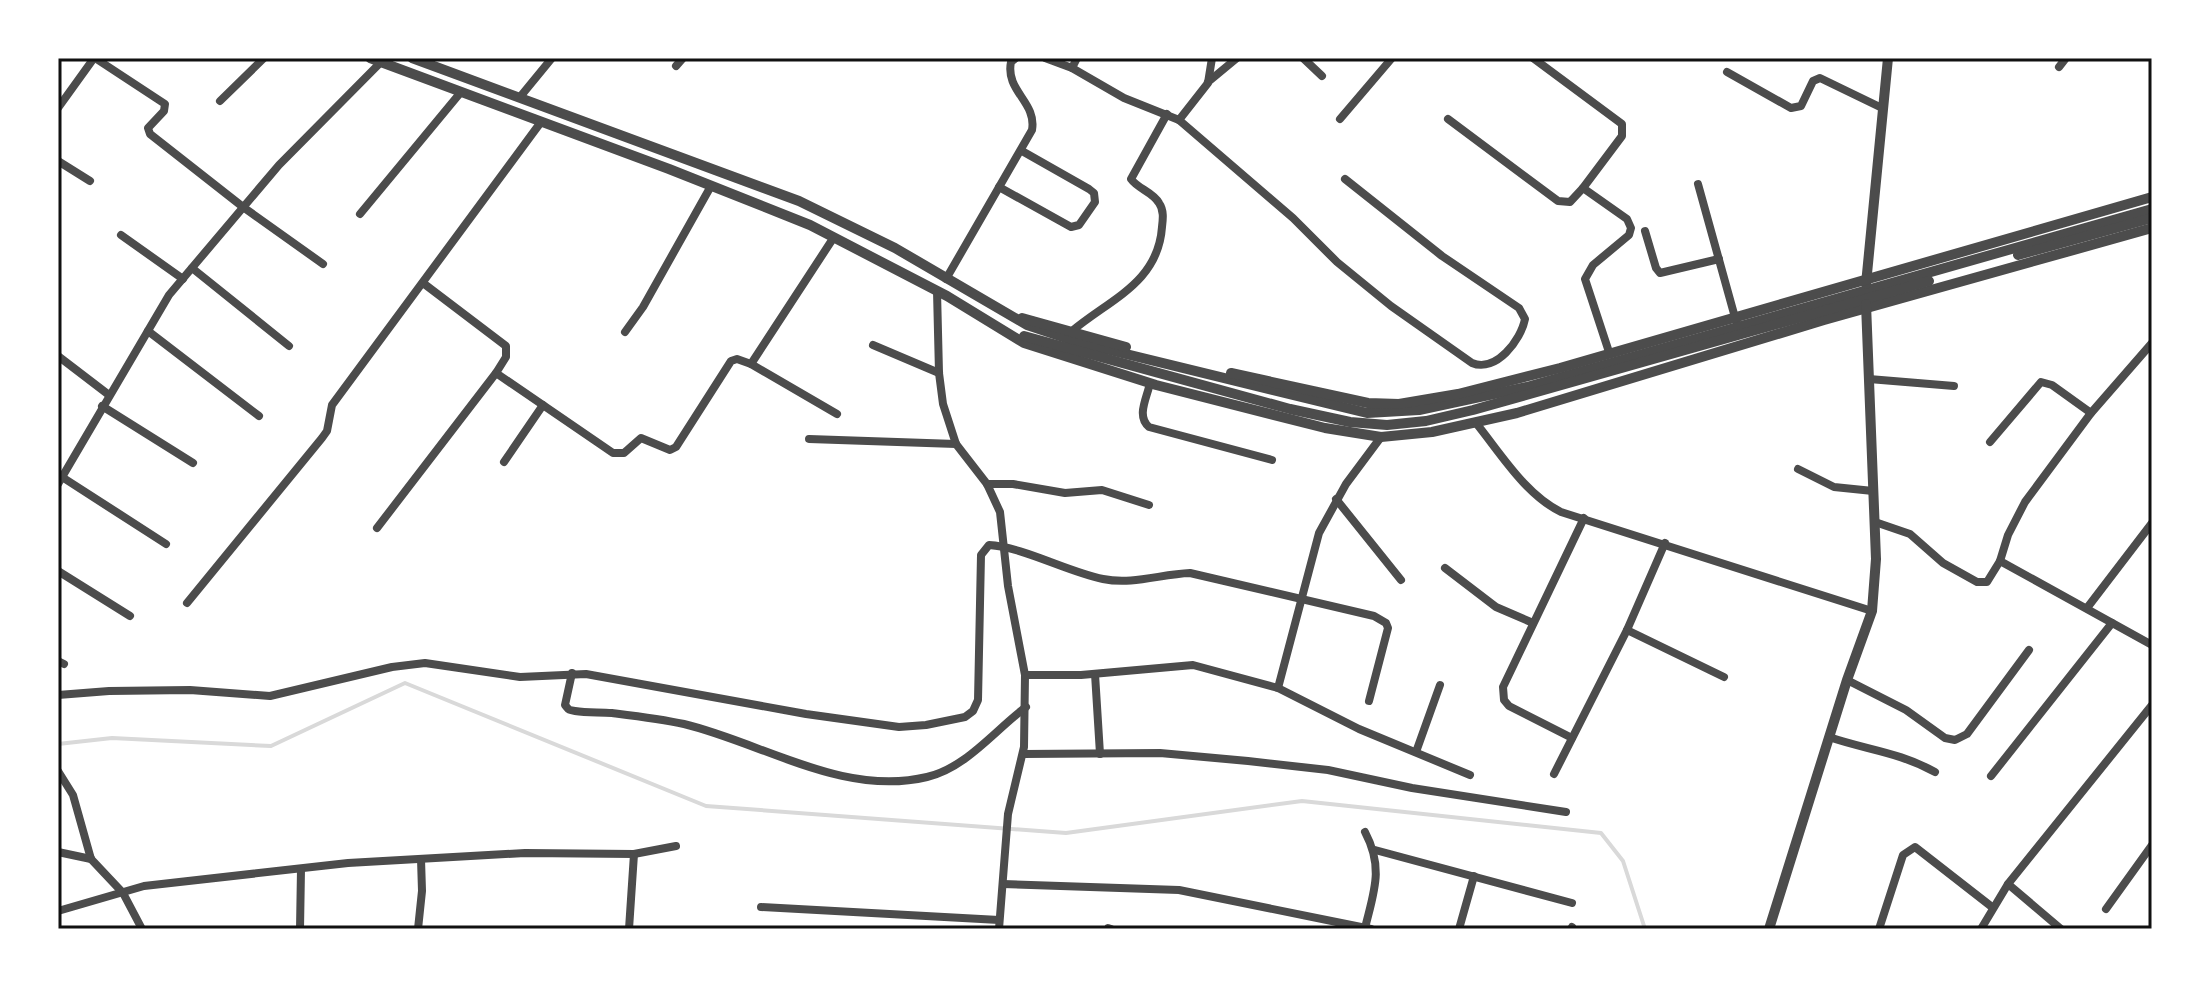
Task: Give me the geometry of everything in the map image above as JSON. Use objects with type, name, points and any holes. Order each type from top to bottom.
[{"type":"street","points":[[58,108],[94,58],[165,104],[164,111],[148,128],[150,134],[243,207],[323,264]]},
{"type":"street","points":[[220,101],[264,58]]},
{"type":"street","points":[[370,58],[384,60],[711,186],[834,237],[937,291],[1024,343],[1052,354],[1325,428],[1381,437],[1418,434],[1517,413],[2152,228]]},
{"type":"street","points":[[412,58],[799,201],[895,248],[1027,325],[1081,343],[1367,413],[1395,414],[1527,387],[2152,209]]},
{"type":"street","points":[[520,97],[552,58]]},
{"type":"street","points":[[676,66],[683,58]]},
{"type":"street","points":[[1045,58],[1072,68],[1124,98],[1179,120],[1293,218],[1337,262],[1391,306],[1472,363],[1486,366],[1500,360],[1523,326],[1525,319],[1519,308],[1442,256],[1345,179]]},
{"type":"street","points":[[1072,68],[1077,58]]},
{"type":"street","points":[[1208,83],[1212,58]]},
{"type":"street","points":[[1179,120],[1208,83],[1237,58]]},
{"type":"street","points":[[1303,58],[1322,76]]},
{"type":"street","points":[[1340,119],[1392,58]]},
{"type":"street","points":[[1448,119],[1558,201],[1570,202],[1622,136],[1622,124],[1533,58]]},
{"type":"street","points":[[1769,929],[1847,680],[1872,611],[1875,522],[1866,309],[1888,58]]},
{"type":"street","points":[[2059,67],[2066,58]]},
{"type":"street","points":[[946,279],[1032,130],[1034,118],[1031,109],[1011,81],[1010,59]]},
{"type":"street","points":[[166,544],[60,481],[169,295],[279,165],[384,60]]},
{"type":"street","points":[[1727,72],[1791,108],[1801,106],[1813,81],[1820,78],[1882,108]]},
{"type":"street","points":[[360,214],[461,92]]},
{"type":"street","points":[[1072,331],[1133,287],[1155,261],[1161,246],[1162,208],[1154,196],[1131,179],[1167,114]]},
{"type":"street","points":[[187,603],[322,438],[327,431],[332,405],[541,122]]},
{"type":"street","points":[[999,187],[1071,227],[1079,225],[1095,202],[1094,193],[1089,189],[1022,151]]},
{"type":"street","points":[[58,161],[90,181]]},
{"type":"street","points":[[1698,184],[1735,316],[1746,344]]},
{"type":"street","points":[[625,332],[643,307],[711,186]]},
{"type":"street","points":[[1583,188],[1631,223],[1629,235],[1593,265],[1585,279],[1609,352]]},
{"type":"street","points":[[1012,317],[1337,397],[1399,404],[1458,394],[1560,368],[2152,197]]},
{"type":"street","points":[[1007,331],[1290,409],[1350,422],[1387,425],[1473,410],[2152,218]]},
{"type":"street","points":[[1645,231],[1660,273],[1719,259]]},
{"type":"street","points":[[121,235],[183,279]]},
{"type":"street","points":[[751,364],[834,237]]},
{"type":"street","points":[[1996,242],[2004,271]]},
{"type":"street","points":[[1940,258],[1947,287]]},
{"type":"street","points":[[192,268],[289,346]]},
{"type":"street","points":[[377,528],[506,357],[506,346],[423,283]]},
{"type":"street","points":[[761,907],[999,925],[1008,814],[1023,754],[1025,675],[1003,548],[1000,512],[987,484],[956,444],[943,404],[937,291]]},
{"type":"street","points":[[1691,329],[1699,342],[1698,358]]},
{"type":"street","points":[[148,331],[259,416]]},
{"type":"street","points":[[1875,522],[1910,534],[1943,563],[1977,582],[1987,582],[2000,561],[2012,526],[2025,502],[2091,413],[2152,343]]},
{"type":"street","points":[[873,345],[939,373]]},
{"type":"street","points":[[58,357],[109,395]]},
{"type":"street","points":[[496,373],[613,453],[624,453],[641,438],[670,450],[676,447],[731,361],[737,359],[837,414]]},
{"type":"street","points":[[1869,379],[1954,386]]},
{"type":"street","points":[[1990,442],[2041,382],[2052,385],[2091,413]]},
{"type":"street","points":[[1150,383],[1142,415],[1149,427],[1272,460]]},
{"type":"street","points":[[504,462],[543,405]]},
{"type":"street","points":[[102,406],[193,463]]},
{"type":"street","points":[[1476,423],[1534,494],[1546,504],[1872,611]]},
{"type":"street","points":[[1278,688],[1319,533],[1336,499],[1381,437]]},
{"type":"street","points":[[809,439],[956,444]]},
{"type":"street","points":[[1798,469],[1834,487],[1873,491]]},
{"type":"street","points":[[987,484],[1013,484],[1057,493],[1102,490],[1149,505]]},
{"type":"street","points":[[1336,499],[1401,580]]},
{"type":"street","points":[[1572,738],[1509,706],[1504,700],[1503,687],[1584,518]]},
{"type":"street","points":[[2087,608],[2152,523]]},
{"type":"street","points":[[1554,774],[1627,630],[1665,543]]},
{"type":"street","points":[[58,695],[190,690],[270,696],[392,667],[425,663],[520,677],[572,673],[899,727],[947,722],[973,711],[978,700],[981,555],[989,545],[1102,579],[1137,581],[1169,573],[1190,573],[1374,616],[1386,623],[1387,634],[1369,701]]},
{"type":"street","points":[[2000,561],[2152,645]]},
{"type":"street","points":[[1445,568],[1496,607],[1533,623]]},
{"type":"street","points":[[58,571],[130,616]]},
{"type":"street","points":[[1991,776],[2112,623]]},
{"type":"street","points":[[1627,630],[1724,677]]},
{"type":"street","points":[[1847,680],[1885,698],[1945,738],[1955,740],[1967,734],[2029,650]]},
{"type":"street","points":[[1025,675],[1095,674],[1193,665],[1278,688],[1359,729],[1470,775]]},
{"type":"street","points":[[572,673],[565,701],[568,709],[681,723],[818,769],[864,780],[898,781],[944,771],[1026,707]]},
{"type":"street","points":[[1095,674],[1100,754]]},
{"type":"street","points":[[1416,752],[1440,685]]},
{"type":"street","points":[[1981,929],[2008,884],[2152,705]]},
{"type":"street","points":[[1829,737],[1858,747],[1901,755],[1935,772]]},
{"type":"street","points":[[1023,754],[1160,753],[1328,770],[1412,788],[1566,812]]},
{"type":"street","points":[[59,772],[73,795],[91,859],[123,893],[142,929]]},
{"type":"street","points":[[1003,884],[1179,890],[1368,928],[1378,870],[1375,850],[1365,832]]},
{"type":"street","points":[[2106,909],[2152,845]]},
{"type":"street","points":[[58,911],[144,886],[348,863],[525,853],[634,854],[676,846]]},
{"type":"street","points":[[1879,929],[1903,855],[1915,847],[1992,907]]},
{"type":"street","points":[[1375,850],[1572,903]]},
{"type":"street","points":[[58,852],[91,859]]},
{"type":"street","points":[[629,929],[634,854]]},
{"type":"street","points":[[418,929],[421,859]]},
{"type":"street","points":[[300,929],[301,869]]},
{"type":"street","points":[[1459,929],[1474,876]]},
{"type":"street","points":[[2008,884],[2059,928]]},
{"type":"waterway","points":[[58,744],[112,738],[271,746],[405,683],[706,806],[1066,833],[1302,801],[1601,833],[1623,861],[1645,929]]}]
